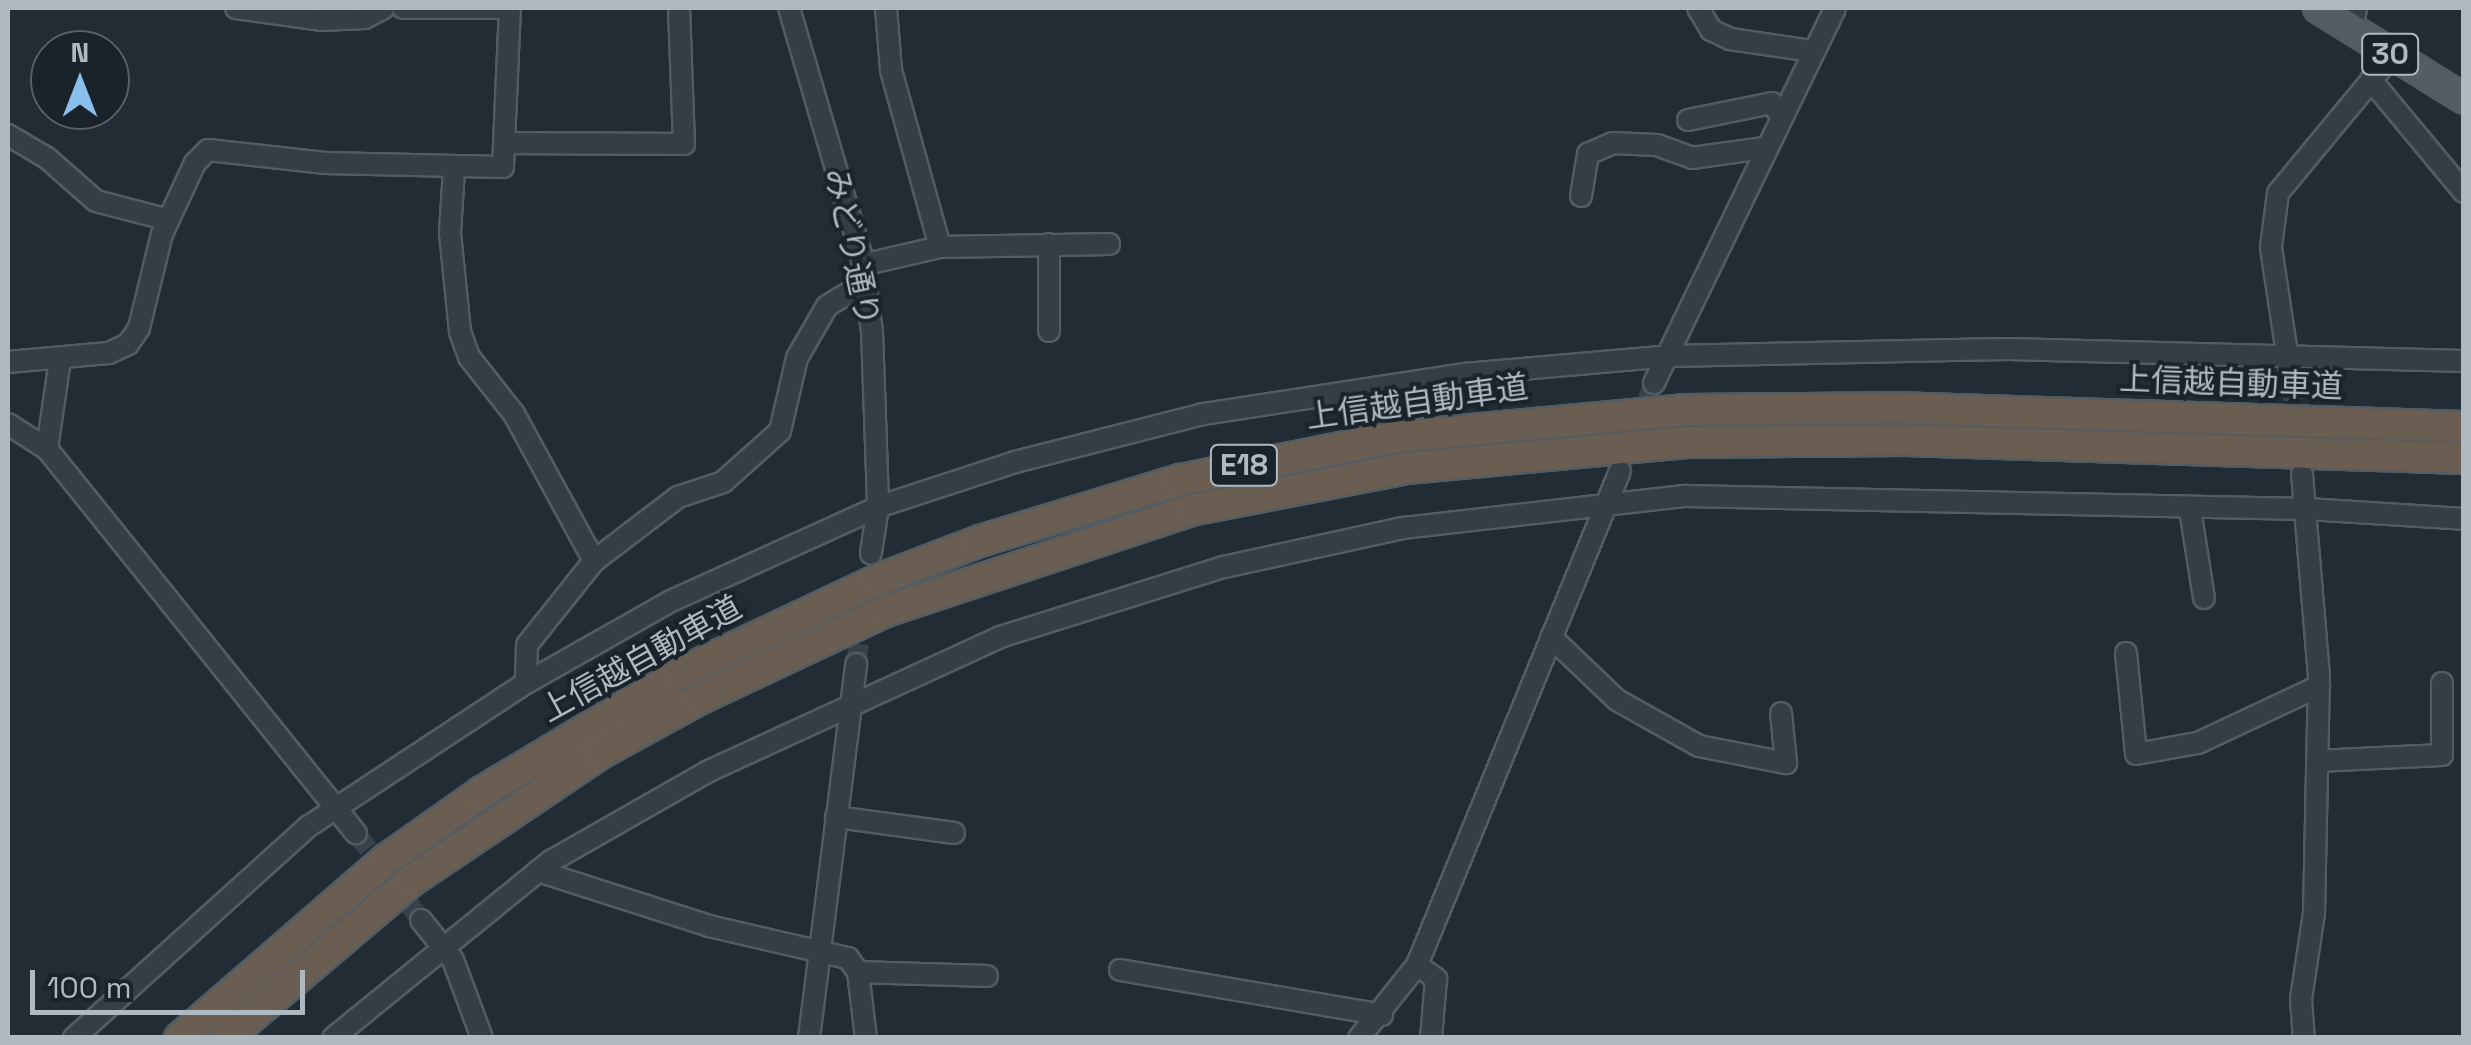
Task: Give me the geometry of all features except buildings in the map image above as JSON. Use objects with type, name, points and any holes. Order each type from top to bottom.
[{"type":"highway","name":"上信越自動車道","points":[[180,1038],[387,860],[482,792],[679,674],[929,560],[1180,480],[1395,436],[1684,410],[1968,409],[2464,427]]},
{"type":"highway","name":"上信越自動車道","points":[[226,1038],[411,881],[600,754],[701,698],[886,610],[1191,510],[1407,468],[1687,442],[1925,440],[2464,458]]},
{"type":"main road","name":"30","points":[[2318,8],[2354,18],[2392,55],[2464,99]]},
{"type":"street","points":[[236,8],[351,20],[384,8]]},
{"type":"street","points":[[8,362],[60,360],[128,344],[139,328],[168,220],[208,150],[454,169],[503,167],[510,8],[403,8]]},
{"type":"street","points":[[504,143],[684,144],[678,8]]},
{"type":"street","name":"みどり通り","points":[[789,8],[864,274],[878,507],[872,553]]},
{"type":"street","points":[[886,8],[891,70],[940,247]]},
{"type":"street","points":[[1698,8],[1712,30],[1730,39],[1811,51]]},
{"type":"street","points":[[1654,383],[1834,8]]},
{"type":"street","points":[[2291,380],[2271,247],[2278,192],[2392,55]]},
{"type":"street","points":[[2372,80],[2464,192]]},
{"type":"street","points":[[1688,120],[1772,103],[1780,115]]},
{"type":"street","points":[[8,134],[47,158],[96,202],[168,220]]},
{"type":"street","points":[[1581,196],[1588,154],[1613,143],[1657,145],[1692,158],[1764,148]]},
{"type":"street","points":[[454,169],[450,233],[460,332],[469,357],[514,414],[594,561]]},
{"type":"street","points":[[1049,244],[1049,331]]},
{"type":"street","points":[[526,683],[527,646],[594,561],[678,497],[723,482],[780,431],[796,358],[827,306],[864,274],[940,247],[1109,244]]},
{"type":"street","points":[[74,1038],[244,878],[336,806],[526,683],[671,601],[878,507],[1015,462],[1203,414],[1466,374],[1669,356],[2008,349],[2464,361]]},
{"type":"street","points":[[47,449],[60,360]]},
{"type":"street","points":[[8,424],[47,449],[356,834]]},
{"type":"street","points":[[1359,1038],[1382,1015],[1416,966],[1620,470]]},
{"type":"street","points":[[2302,474],[2308,508],[2318,686],[2314,914],[2301,999],[2304,1038]]},
{"type":"street","points":[[333,1038],[441,945],[538,870],[709,771],[1000,638],[1224,567],[1403,528],[1685,496],[1830,496],[2190,509],[2308,508],[2464,519]]},
{"type":"street","points":[[2190,509],[2204,598]]},
{"type":"street","points":[[1550,638],[1617,700],[1699,746],[1786,763],[1781,712]]},
{"type":"street","points":[[2126,653],[2136,754],[2198,743],[2318,686]]},
{"type":"street","points":[[809,1038],[856,664]]},
{"type":"street","points":[[2317,761],[2442,755],[2442,683]]},
{"type":"street","points":[[836,817],[954,834]]},
{"type":"street","points":[[538,870],[708,926],[820,948],[848,958],[858,972],[866,1038]]},
{"type":"street","points":[[420,920],[464,983],[482,1038]]},
{"type":"street","points":[[1416,966],[1436,979],[1431,1038]]},
{"type":"street","points":[[1120,970],[1382,1015]]},
{"type":"street","points":[[858,972],[987,976]]},
{"type":"tunnel","points":[[2291,380],[2297,433]]},
{"type":"tunnel","points":[[1626,456],[1654,383]]},
{"type":"tunnel","points":[[856,664],[863,614]]},
{"type":"tunnel","points":[[356,833],[421,920]]}]
